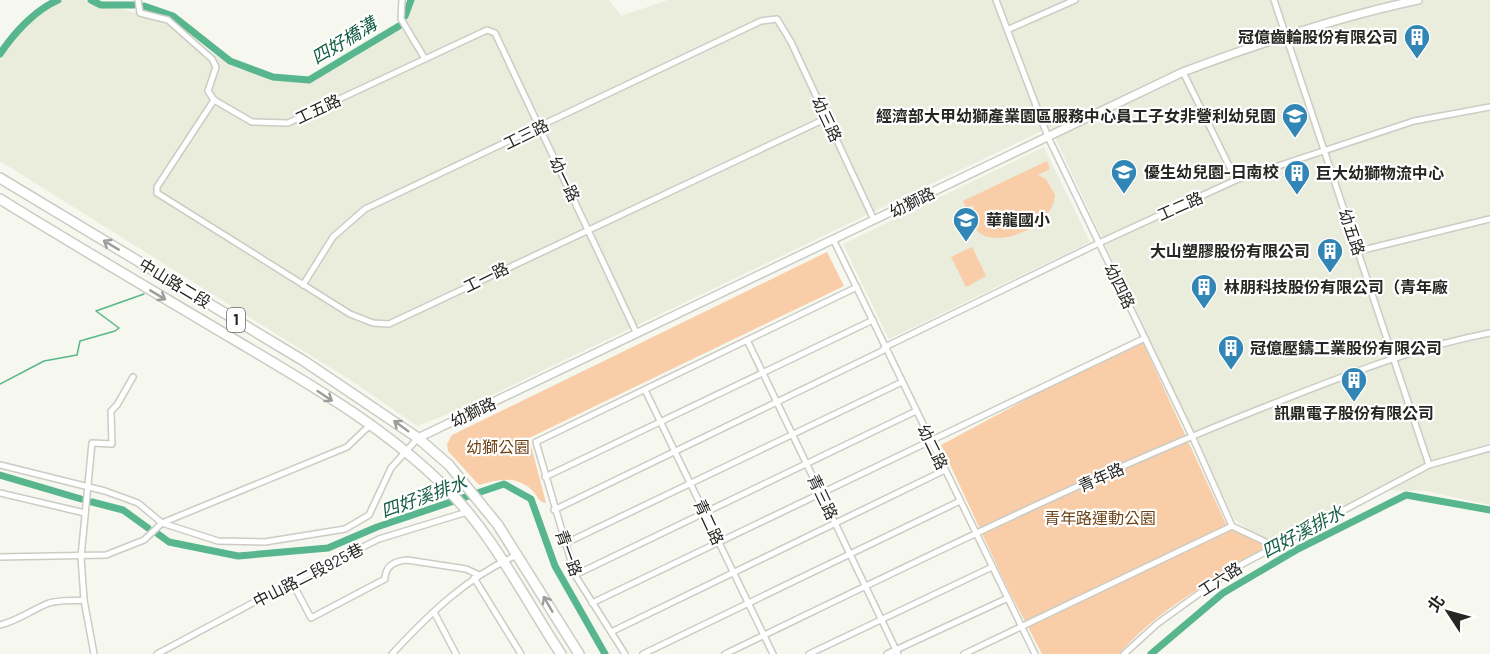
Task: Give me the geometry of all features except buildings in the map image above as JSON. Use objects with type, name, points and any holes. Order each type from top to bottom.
[{"type":"main road","name":"中山路二段","points":[[0,178],[304,361],[418,438],[461,478],[518,555]]},
{"type":"main road","name":"中山路二段","points":[[0,199],[294,375],[370,425],[405,450],[447,488],[467,512]]},
{"type":"main road","points":[[182,309],[192,293]]},
{"type":"main road","name":"1","points":[[467,512],[503,561],[561,654]]},
{"type":"main road","name":"1","points":[[518,555],[579,654]]},
{"type":"street","points":[[138,0],[140,13],[168,20],[212,60],[216,67],[208,91],[214,100]]},
{"type":"street","points":[[402,0],[401,19],[425,59]]},
{"type":"street","name":"幼四路","points":[[996,0],[1009,29],[1048,137],[1192,436],[1232,526]]},
{"type":"street","points":[[1009,29],[1076,0]]},
{"type":"street","name":"幼五路","points":[[1274,0],[1429,465]]},
{"type":"street","name":"幼獅路","points":[[418,438],[1183,72],[1284,35],[1347,16],[1418,0]]},
{"type":"street","name":"幼三路","points":[[777,19],[791,42],[874,220]]},
{"type":"street","name":"工三路","points":[[303,285],[333,237],[365,209],[761,21],[777,19]]},
{"type":"street","name":"工五路","points":[[214,100],[252,122],[288,123],[487,30]]},
{"type":"street","name":"幼一路","points":[[487,30],[495,33],[589,228],[637,334]]},
{"type":"street","points":[[1183,72],[1236,180]]},
{"type":"street","name":"工一路","points":[[214,100],[156,187],[157,193],[350,314],[373,323],[389,324],[827,118]]},
{"type":"street","name":"工二路","points":[[554,510],[778,403],[882,351],[885,346],[1236,180],[1414,121],[1490,107]]},
{"type":"street","points":[[1359,251],[1490,219]]},
{"type":"street","name":"幼二路","points":[[833,239],[1035,654]]},
{"type":"street","points":[[645,390],[857,287]]},
{"type":"street","points":[[545,477],[873,320]]},
{"type":"street","name":"青年路","points":[[725,654],[976,534],[1192,436],[1394,357],[1490,333]]},
{"type":"street","points":[[592,603],[1145,338]]},
{"type":"street","name":"青三路","points":[[747,340],[897,652]]},
{"type":"street","points":[[94,654],[84,600],[81,557],[93,443],[112,444],[111,411],[133,377]]},
{"type":"street","points":[[564,544],[902,382]]},
{"type":"street","name":"青二路","points":[[645,390],[773,654]]},
{"type":"street","name":"青一路","points":[[625,654],[575,575],[554,510],[536,442],[645,390]]},
{"type":"street","points":[[575,575],[916,411]]},
{"type":"street","points":[[0,557],[81,557],[116,552],[144,540],[162,523],[347,447],[370,425]]},
{"type":"street","points":[[0,465],[138,503],[162,523],[218,541],[265,542],[345,529],[369,515],[391,468],[418,438]]},
{"type":"street","name":"工六路","points":[[1124,654],[1200,591],[1274,546],[1429,465],[1490,448]]},
{"type":"street","points":[[611,632],[945,470]]},
{"type":"street","points":[[0,493],[85,513]]},
{"type":"street","points":[[643,654],[960,501]]},
{"type":"street","name":"中山路二段925巷","points":[[157,654],[292,582],[379,539],[467,512]]},
{"type":"street","points":[[964,654],[1232,526],[1274,546]]},
{"type":"street","points":[[392,654],[434,612],[476,577],[518,555]]},
{"type":"street","points":[[292,582],[311,618],[385,579],[385,573],[398,561],[407,560],[466,569],[476,577],[521,654]]},
{"type":"street","points":[[809,654],[992,567]]},
{"type":"street","points":[[887,654],[897,652],[1008,598]]},
{"type":"street","points":[[0,625],[18,621],[31,611],[52,602],[84,600]]},
{"type":"street","points":[[434,612],[456,654]]},
{"type":"shaded area","points":[[64,0],[83,0],[157,18],[238,69],[300,83],[352,59],[401,28],[409,2],[416,0],[609,0],[621,16],[668,0],[1490,0],[1490,505],[1426,491],[1386,490],[1265,543],[1234,519],[1050,127],[471,405],[417,426],[358,385],[0,161],[0,56],[32,18]]},
{"type":"shaded area","name":"華龍國小","points":[[1044,147],[1090,242],[889,339],[843,244]]},
{"type":"green space","points":[[1047,161],[1050,169],[1038,175],[1046,179],[1055,195],[1050,210],[1039,222],[1025,231],[1008,237],[993,238],[980,233],[973,223],[974,205],[966,208],[963,201]]},
{"type":"green space","points":[[972,247],[986,276],[966,287],[951,257]]},
{"type":"green space","name":"幼獅公園","points":[[827,252],[844,286],[529,438],[546,503],[527,486],[514,480],[493,481],[479,485],[448,451],[447,444],[452,435]]},
{"type":"green space","name":"青年路運動公園","points":[[1143,343],[1226,524],[1266,546],[1170,608],[1119,654],[1042,654],[1005,583],[941,445],[1038,393]]},
{"type":"waterway","name":"四好橋溝","points":[[0,54],[26,23],[49,4],[58,0]]},
{"type":"waterway","name":"四好橋溝","points":[[91,0],[101,5],[134,5]]},
{"type":"waterway","name":"四好橋溝","points":[[405,16],[411,0]]},
{"type":"waterway","name":"四好橋溝","points":[[144,6],[173,16],[230,61],[273,77],[309,80],[399,26]]},
{"type":"waterway","points":[[0,384],[44,361],[77,355],[80,341],[119,328],[96,311],[144,294]]},
{"type":"waterway","name":"四好溪排水","points":[[0,475],[81,499]]},
{"type":"waterway","name":"四好溪排水","points":[[158,534],[169,542],[238,556],[328,548],[377,527],[504,484],[531,499],[555,566],[605,654]]},
{"type":"waterway","name":"四好溪排水","points":[[1151,654],[1223,593],[1298,549],[1406,495],[1490,510]]},
{"type":"waterway","name":"四好溪排水","points":[[92,502],[123,510],[148,528]]},
{"type":"place","name":"冠億齒輪股份有限公司","points":[[1417,60]]},
{"type":"place","name":"經濟部大甲幼獅產業園區服務中心員工子女非營利幼兒園","points":[[1295,139]]},
{"type":"place","name":"優生幼兒園-日南校","points":[[1124,195]]},
{"type":"place","name":"巨大幼獅物流中心","points":[[1297,196]]},
{"type":"place","name":"華龍國小","points":[[966,243]]},
{"type":"place","name":"大山塑膠股份有限公司","points":[[1330,274]]},
{"type":"place","name":"林朋科技股份有限公司（青年廠","points":[[1204,310]]},
{"type":"place","name":"冠億壓鑄工業股份有限公司","points":[[1231,371]]},
{"type":"place","name":"訊鼎電子股份有限公司","points":[[1354,403]]}]
